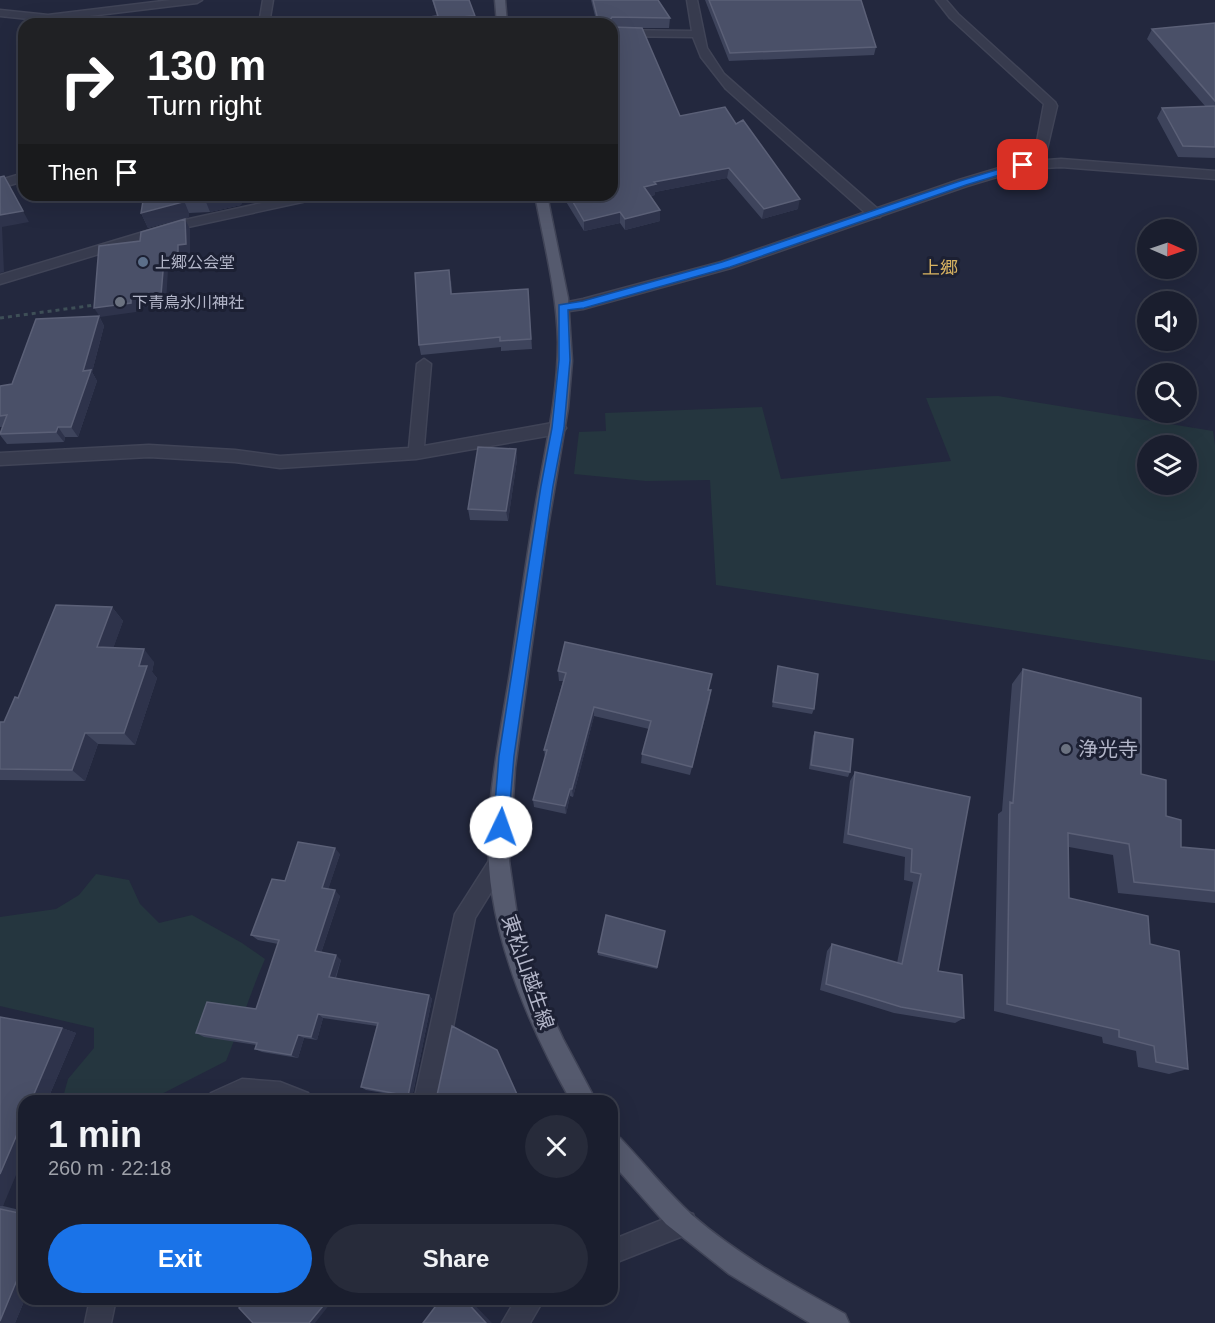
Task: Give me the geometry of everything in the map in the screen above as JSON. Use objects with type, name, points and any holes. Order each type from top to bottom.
[{"type":"main road","points":[[500,0],[502,18]]},
{"type":"main road","name":"東松山越生線","points":[[542,201],[563,307],[565,360],[558,428],[547,486],[507,756],[501,810],[500,862],[508,926],[538,1010],[567,1073],[580,1095]]},
{"type":"main road","points":[[618,1152],[684,1223],[719,1250],[801,1304],[836,1323]]},
{"type":"street","points":[[0,13],[48,18],[196,0]]},
{"type":"street","points":[[265,18],[268,0]]},
{"type":"street","points":[[692,0],[700,47],[714,70],[730,87],[875,214]]},
{"type":"street","points":[[941,0],[954,16],[1049,102],[1049,115],[1039,163]]},
{"type":"street","points":[[618,33],[697,34]]},
{"type":"street","points":[[563,307],[584,304],[726,265],[1009,168],[1039,163],[1165,170],[1215,176]]},
{"type":"street","points":[[0,184],[18,179]]},
{"type":"street","points":[[0,280],[184,224],[289,201]]},
{"type":"street","points":[[416,453],[424,364]]},
{"type":"street","points":[[0,459],[149,451],[235,456],[280,462],[416,453],[558,428]]},
{"type":"street","points":[[427,1095],[465,914],[500,862]]},
{"type":"street","points":[[233,1095],[242,1091],[283,1095]]},
{"type":"street","points":[[618,1250],[684,1223]]},
{"type":"street","points":[[98,1323],[102,1305]]},
{"type":"street","points":[[515,1323],[527,1305]]},
{"type":"path","points":[[0,318],[96,305]]},
{"type":"shaded area","points":[[998,396],[1137,419],[1137,423],[1164,423],[1213,431],[1215,445],[1215,661],[716,585],[710,480],[646,481],[574,474],[579,432],[606,431],[605,413],[762,407],[781,479],[951,461],[926,398]]},
{"type":"shaded area","points":[[96,874],[129,880],[140,904],[159,923],[192,915],[242,943],[265,959],[226,1061],[160,1095],[64,1095],[68,1079],[94,1048],[94,1028],[0,1006],[0,917],[56,909],[79,895]]},
{"type":"building","points":[[433,0],[469,0],[475,16],[430,17],[438,16]]},
{"type":"building","points":[[593,0],[658,0],[670,18],[612,17],[598,18]]},
{"type":"building","points":[[709,0],[861,0],[876,47],[730,53]]},
{"type":"building","points":[[1215,23],[1215,101],[1152,29]]},
{"type":"building","points":[[618,27],[642,28],[680,116],[725,107],[736,124],[743,120],[800,199],[764,209],[729,168],[654,182],[656,184],[644,187],[660,210],[625,219],[620,212],[584,221],[572,201],[618,201]]},
{"type":"building","points":[[1215,106],[1215,147],[1183,146],[1162,108]]},
{"type":"building","points":[[4,176],[23,211],[0,215],[0,177]]},
{"type":"building","points":[[143,201],[183,201],[183,202],[141,213]]},
{"type":"building","points":[[185,219],[186,244],[178,245],[178,257],[164,259],[161,295],[131,299],[131,303],[94,308],[99,246],[140,241],[141,232]]},
{"type":"building","points":[[449,270],[451,294],[528,289],[531,339],[500,341],[500,337],[419,345],[415,273]]},
{"type":"building","points":[[99,316],[83,371],[91,370],[71,427],[58,427],[56,432],[0,434],[7,415],[0,416],[0,386],[12,384],[36,319]]},
{"type":"building","points":[[478,447],[516,449],[506,511],[468,509]]},
{"type":"building","points":[[56,605],[112,607],[97,647],[144,649],[139,666],[147,666],[124,733],[85,733],[72,770],[0,769],[0,722],[4,722],[15,697],[18,698]]},
{"type":"building","points":[[565,642],[712,674],[708,690],[711,690],[692,767],[642,754],[651,721],[594,707],[572,789],[570,789],[565,806],[533,800],[547,750],[544,750],[566,673],[558,671]]},
{"type":"building","points":[[778,666],[818,674],[814,709],[773,702]]},
{"type":"building","points":[[1023,669],[1141,698],[1141,774],[1166,780],[1166,816],[1181,820],[1181,847],[1215,850],[1215,891],[1134,882],[1129,844],[1068,833],[1069,898],[1148,916],[1150,944],[1179,951],[1188,1069],[1156,1062],[1154,1046],[1119,1037],[1119,1030],[1007,1004],[1010,802],[1013,803]]},
{"type":"building","points":[[815,732],[853,739],[850,772],[811,765]]},
{"type":"building","points":[[855,772],[970,797],[938,971],[962,975],[964,1018],[901,1007],[826,984],[832,944],[902,964],[921,874],[911,872],[912,849],[848,834]]},
{"type":"building","points":[[298,842],[335,848],[322,888],[335,890],[315,951],[336,955],[329,977],[429,995],[408,1095],[361,1087],[378,1023],[318,1014],[311,1037],[298,1035],[291,1055],[255,1049],[257,1043],[196,1033],[207,1002],[256,1009],[279,940],[251,935],[272,879],[285,881]]},
{"type":"building","points":[[606,915],[665,931],[657,967],[598,952]]},
{"type":"building","points":[[0,1017],[62,1028],[34,1095],[18,1095],[18,1132],[0,1174]]},
{"type":"building","points":[[452,1026],[497,1050],[517,1095],[437,1095]]},
{"type":"building","points":[[0,1209],[18,1213],[18,1278],[0,1321]]},
{"type":"building","points":[[241,1305],[323,1306],[309,1323],[253,1323],[239,1308]]},
{"type":"building","points":[[436,1305],[470,1305],[486,1323],[423,1323]]},
{"type":"place","name":"上郷公会堂","points":[[143,262]]},
{"type":"place","name":"下青鳥氷川神社","points":[[120,302]]},
{"type":"place","name":"浄光寺","points":[[1066,749]]},
{"type":"district","name":"上郷","points":[[940,268]]},
{"type":"route","points":[[501,827],[507,756],[547,486],[558,428],[565,360],[563,307],[584,304],[726,265],[963,183],[1023,165]]}]
